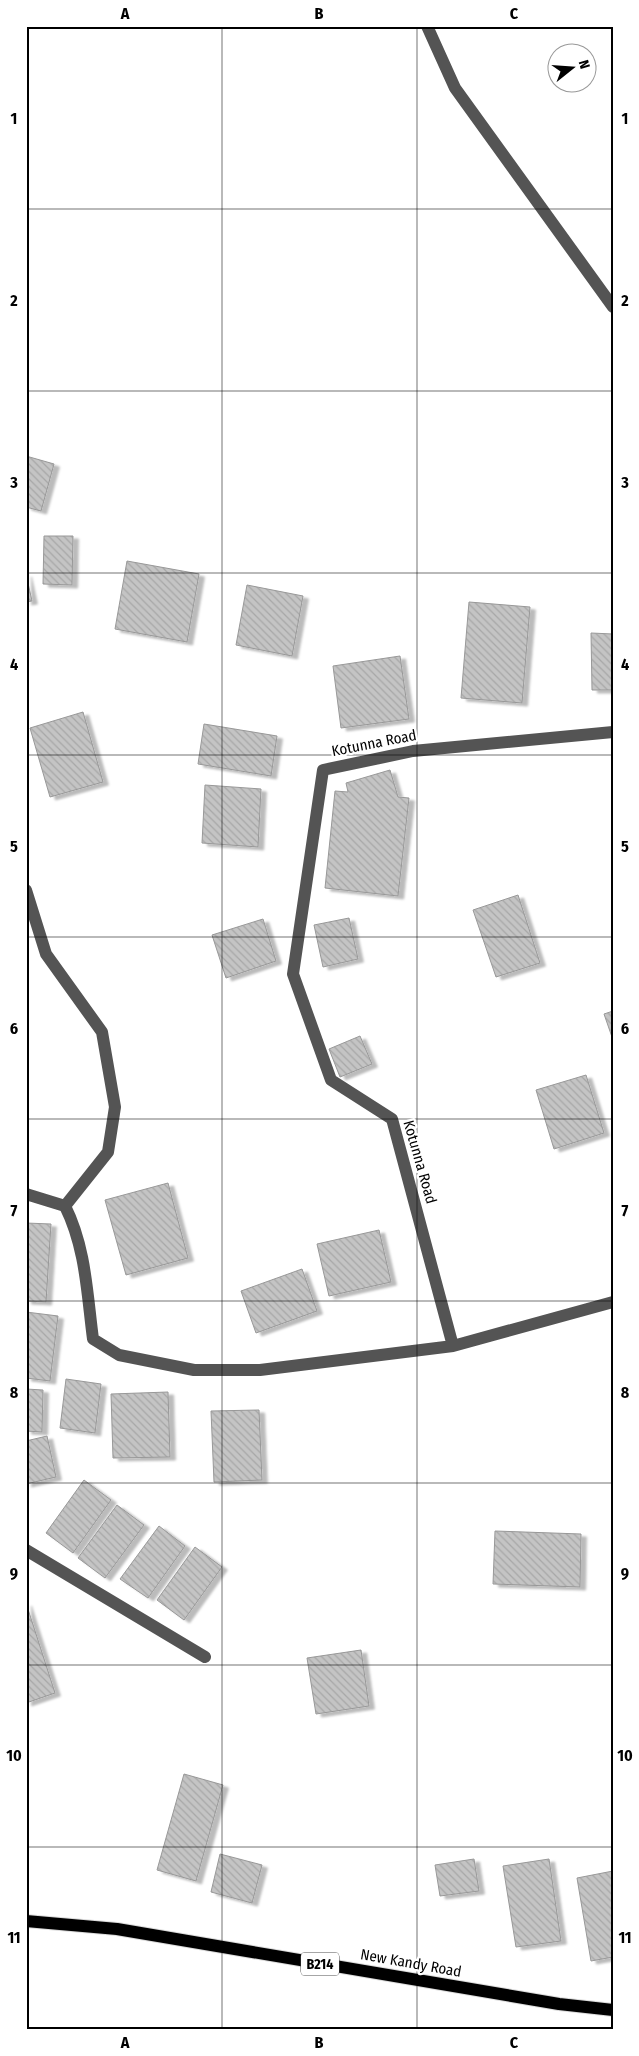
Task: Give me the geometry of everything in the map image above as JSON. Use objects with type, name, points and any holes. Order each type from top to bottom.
[{"type":"main road","name":"New Kandy Road","points":[[26,1921],[117,1929],[559,2004],[613,2010]]},
{"type":"street","points":[[427,26],[455,88],[613,307]]},
{"type":"street","name":"Kotunna Road","points":[[453,1346],[392,1119],[331,1080],[293,974],[323,770],[413,751],[613,732]]},
{"type":"street","points":[[26,890],[46,954],[102,1032],[115,1107],[108,1152],[65,1206]]},
{"type":"street","points":[[26,1194],[65,1206],[76,1228],[88,1282],[93,1339],[119,1355],[194,1370],[260,1370],[453,1346],[613,1302]]},
{"type":"street","points":[[26,1550],[205,1657]]},
{"type":"building","points":[[26,456],[54,464],[41,511],[26,507]]},
{"type":"building","points":[[44,536],[73,536],[72,585],[43,584]]},
{"type":"building","points":[[127,561],[199,574],[187,642],[115,629]]},
{"type":"building","points":[[26,574],[32,601],[26,602]]},
{"type":"building","points":[[247,585],[303,596],[292,656],[236,645]]},
{"type":"building","points":[[469,602],[530,607],[522,703],[461,698]]},
{"type":"building","points":[[591,633],[613,634],[613,690],[592,690]]},
{"type":"building","points":[[400,656],[409,719],[341,728],[333,666]]},
{"type":"building","points":[[83,712],[103,782],[50,797],[30,728]]},
{"type":"building","points":[[204,724],[277,736],[271,776],[198,764]]},
{"type":"building","points":[[390,770],[398,797],[409,798],[398,896],[325,888],[335,791],[348,792],[346,783]]},
{"type":"building","points":[[205,785],[261,789],[258,847],[202,843]]},
{"type":"building","points":[[518,895],[540,963],[496,977],[473,910]]},
{"type":"building","points":[[349,918],[358,959],[323,967],[314,925]]},
{"type":"building","points":[[263,919],[276,961],[226,978],[212,935]]},
{"type":"building","points":[[613,1011],[613,1040],[604,1014]]},
{"type":"building","points":[[360,1036],[372,1064],[340,1077],[329,1049]]},
{"type":"building","points":[[586,1075],[604,1133],[554,1149],[536,1090]]},
{"type":"building","points":[[168,1183],[188,1258],[126,1275],[105,1200]]},
{"type":"building","points":[[26,1223],[51,1224],[46,1302],[26,1301]]},
{"type":"building","points":[[379,1230],[391,1282],[329,1296],[317,1244]]},
{"type":"building","points":[[302,1269],[317,1311],[256,1333],[241,1291]]},
{"type":"building","points":[[26,1312],[58,1316],[50,1381],[26,1378]]},
{"type":"building","points":[[66,1379],[101,1384],[95,1433],[60,1428]]},
{"type":"building","points":[[26,1389],[43,1390],[42,1432],[26,1431]]},
{"type":"building","points":[[168,1392],[170,1457],[113,1458],[111,1394]]},
{"type":"building","points":[[259,1410],[262,1480],[214,1482],[211,1411]]},
{"type":"building","points":[[47,1436],[56,1477],[26,1484],[26,1441]]},
{"type":"building","points":[[84,1480],[111,1500],[73,1553],[46,1533]]},
{"type":"building","points":[[117,1505],[144,1525],[105,1578],[78,1558]]},
{"type":"building","points":[[159,1526],[185,1546],[148,1598],[120,1579]]},
{"type":"building","points":[[495,1531],[581,1534],[580,1587],[493,1584]]},
{"type":"building","points":[[195,1547],[222,1567],[184,1620],[157,1600]]},
{"type":"building","points":[[26,1603],[55,1693],[26,1703]]},
{"type":"building","points":[[361,1650],[369,1706],[316,1714],[307,1658]]},
{"type":"building","points":[[184,1774],[223,1785],[196,1881],[157,1870]]},
{"type":"building","points":[[220,1854],[262,1865],[252,1903],[211,1892]]},
{"type":"building","points":[[474,1859],[479,1891],[440,1896],[435,1865]]},
{"type":"building","points":[[549,1859],[561,1941],[516,1947],[503,1866]]},
{"type":"building","points":[[613,1871],[613,1957],[591,1961],[577,1878]]}]
